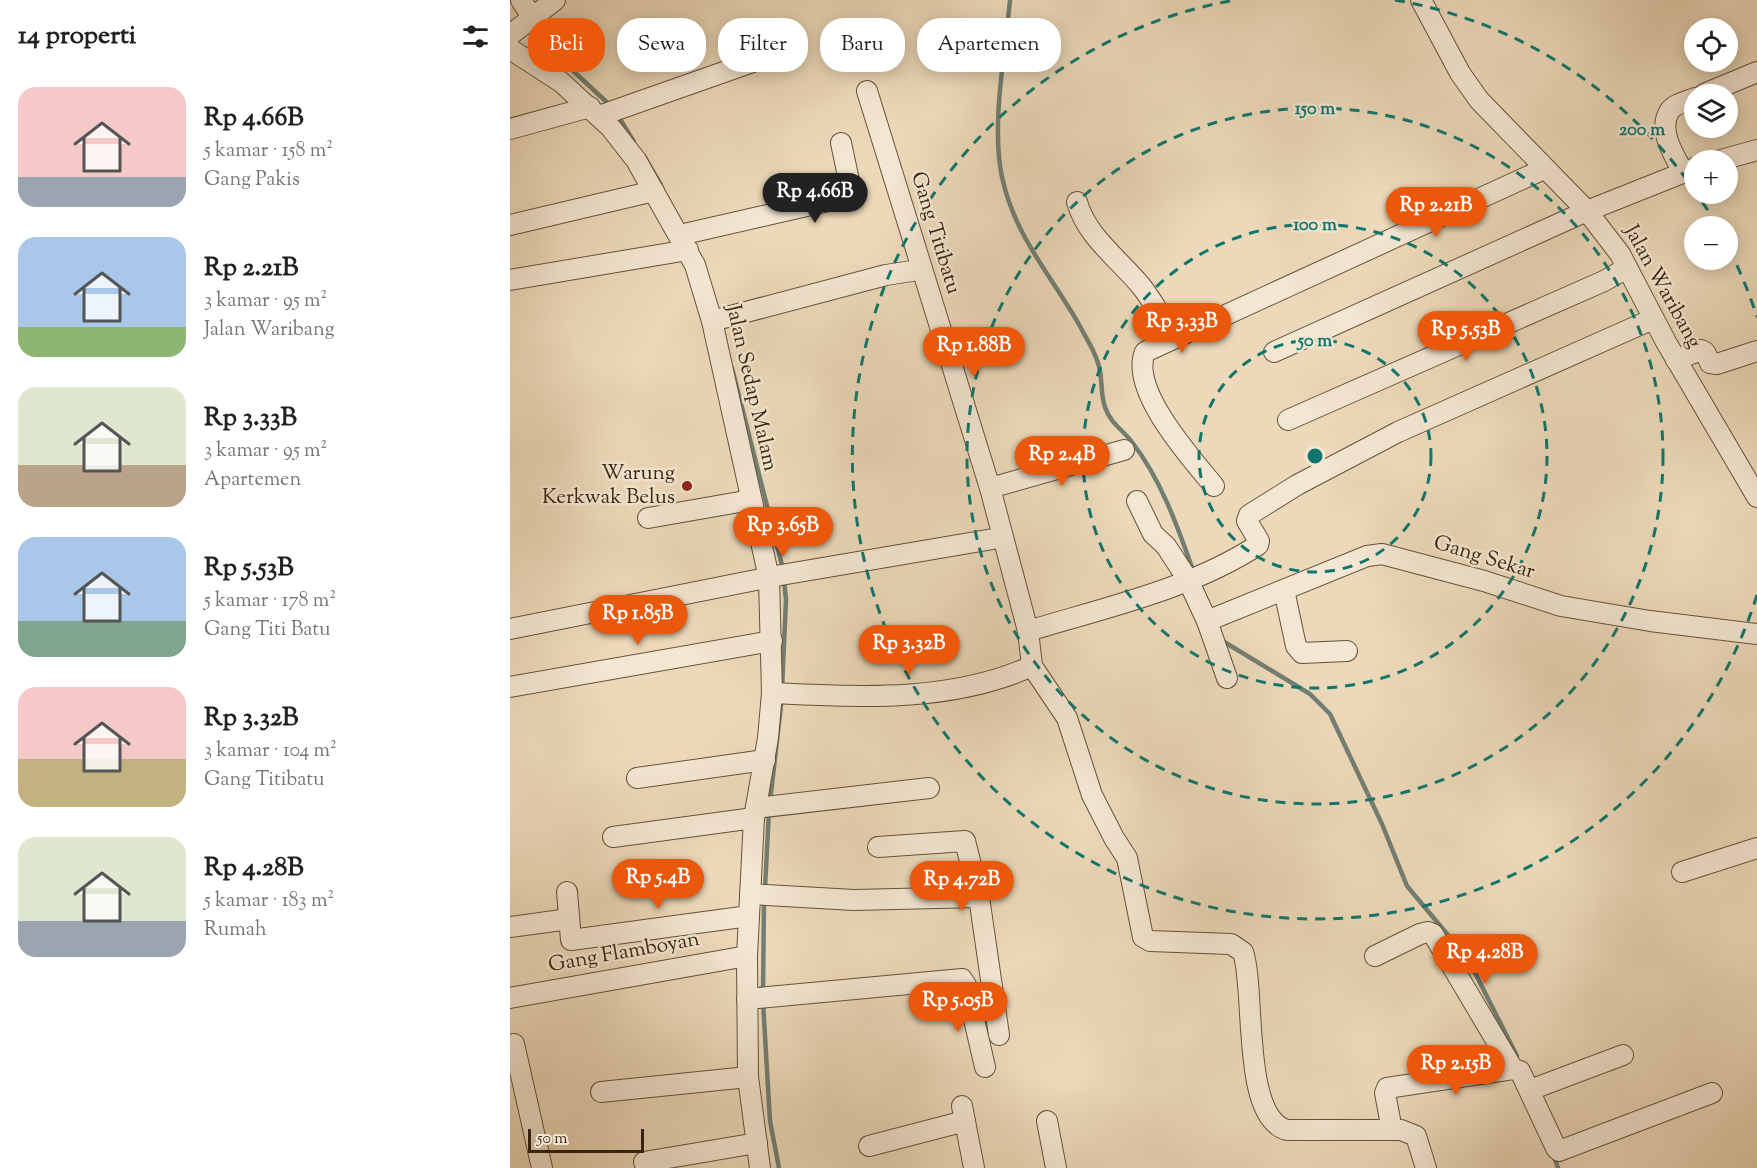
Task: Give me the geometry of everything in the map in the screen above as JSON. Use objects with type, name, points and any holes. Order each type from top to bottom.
[{"type":"street","points":[[523,19],[555,0]]},
{"type":"street","name":"Jalan Waribang","points":[[1421,0],[1460,73],[1479,100],[1587,211],[1620,254],[1676,360],[1757,497]]},
{"type":"street","name":"Jalan Sedap Malam","points":[[510,49],[604,111],[685,238],[717,319],[751,500],[780,576],[772,641],[780,693],[765,760],[761,894],[749,916],[747,956],[759,998],[747,1077],[760,1168]]},
{"type":"street","points":[[510,129],[604,111],[724,72]]},
{"type":"street","points":[[1728,84],[1757,72]]},
{"type":"street","name":"Gang Titibatu","points":[[867,90],[990,488],[1028,631],[1032,666]]},
{"type":"street","points":[[1684,102],[1669,111],[1667,122],[1668,145],[1684,164]]},
{"type":"street","points":[[510,280],[850,196],[851,190],[841,143]]},
{"type":"street","points":[[1738,155],[1757,150]]},
{"type":"street","points":[[1214,486],[1169,430],[1150,395],[1143,354],[1174,337],[1544,169]]},
{"type":"street","points":[[1274,352],[1587,211],[1684,172]]},
{"type":"street","points":[[510,225],[654,192]]},
{"type":"street","points":[[1077,202],[1081,217],[1090,231],[1141,286],[1174,337]]},
{"type":"street","points":[[1288,420],[1605,281],[1627,268]]},
{"type":"street","points":[[717,319],[886,275],[912,272]]},
{"type":"street","points":[[1028,631],[1120,605],[1194,577],[1258,546],[1259,541],[1247,521],[1252,512],[1398,432],[1653,319]]},
{"type":"street","points":[[1676,360],[1701,350],[1706,352],[1710,363],[1714,364],[1757,351]]},
{"type":"street","points":[[990,488],[1125,450]]},
{"type":"street","points":[[648,518],[751,500]]},
{"type":"street","points":[[1137,501],[1153,534],[1194,577],[1211,620],[1227,678]]},
{"type":"street","points":[[510,629],[780,576],[993,538]]},
{"type":"street","name":"Gang Sekar","points":[[1211,620],[1367,556],[1382,554],[1484,581],[1561,606],[1650,621],[1757,634]]},
{"type":"street","points":[[1284,590],[1296,646],[1302,653],[1347,651]]},
{"type":"street","points":[[510,687],[772,641]]},
{"type":"street","points":[[780,693],[891,697],[927,693],[993,679],[1032,666],[1067,718],[1092,795],[1113,838],[1127,858],[1143,937],[1150,941],[1231,944],[1243,952],[1258,1084],[1268,1117],[1280,1128],[1287,1130],[1401,1130],[1416,1136],[1426,1168]]},
{"type":"street","points":[[637,778],[765,760]]},
{"type":"street","points":[[613,837],[762,810],[929,788]]},
{"type":"street","points":[[878,847],[965,841],[979,897],[999,1035]]},
{"type":"street","points":[[1682,872],[1757,848]]},
{"type":"street","points":[[567,892],[571,940],[749,916]]},
{"type":"street","points":[[761,894],[854,900],[979,897]]},
{"type":"street","points":[[510,927],[569,919]]},
{"type":"street","points":[[1375,956],[1420,934],[1428,932],[1433,934],[1513,1069]]},
{"type":"street","name":"Gang Flamboyan","points":[[510,998],[747,956]]},
{"type":"street","points":[[759,998],[959,979],[965,981],[968,991],[985,1067]]},
{"type":"street","points":[[514,1044],[542,1168]]},
{"type":"street","points":[[1530,1090],[1623,1055]]},
{"type":"street","points":[[1392,1130],[1385,1093],[1388,1088],[1513,1069],[1520,1071],[1556,1148],[1559,1150],[1712,1093]]},
{"type":"street","points":[[601,1092],[747,1077]]},
{"type":"street","points":[[869,1146],[963,1113],[974,1168]]},
{"type":"street","points":[[1047,1121],[1056,1168]]},
{"type":"street","points":[[644,1162],[757,1143]]},
{"type":"waterway","points":[[1010,0],[998,112],[999,157],[1008,198],[1024,235],[1090,345],[1101,375],[1107,413],[1143,457],[1161,489],[1194,573]]},
{"type":"waterway","points":[[574,72],[612,107]]},
{"type":"waterway","points":[[617,114],[634,142]]},
{"type":"waterway","points":[[644,156],[661,185]]},
{"type":"waterway","points":[[732,368],[783,569]]},
{"type":"waterway","points":[[782,689],[786,600],[784,580]]},
{"type":"waterway","points":[[1221,640],[1310,694],[1330,714],[1382,824],[1407,886],[1468,959],[1517,1056]]},
{"type":"waterway","points":[[770,802],[782,697]]},
{"type":"waterway","points":[[765,889],[769,810]]},
{"type":"waterway","points":[[763,994],[764,900]]},
{"type":"waterway","points":[[763,1002],[770,1121],[779,1168]]},
{"type":"waterway","points":[[1553,1154],[1558,1168]]},
{"type":"place","name":"Warung Kerkwak Belus","points":[[687,486]]}]
